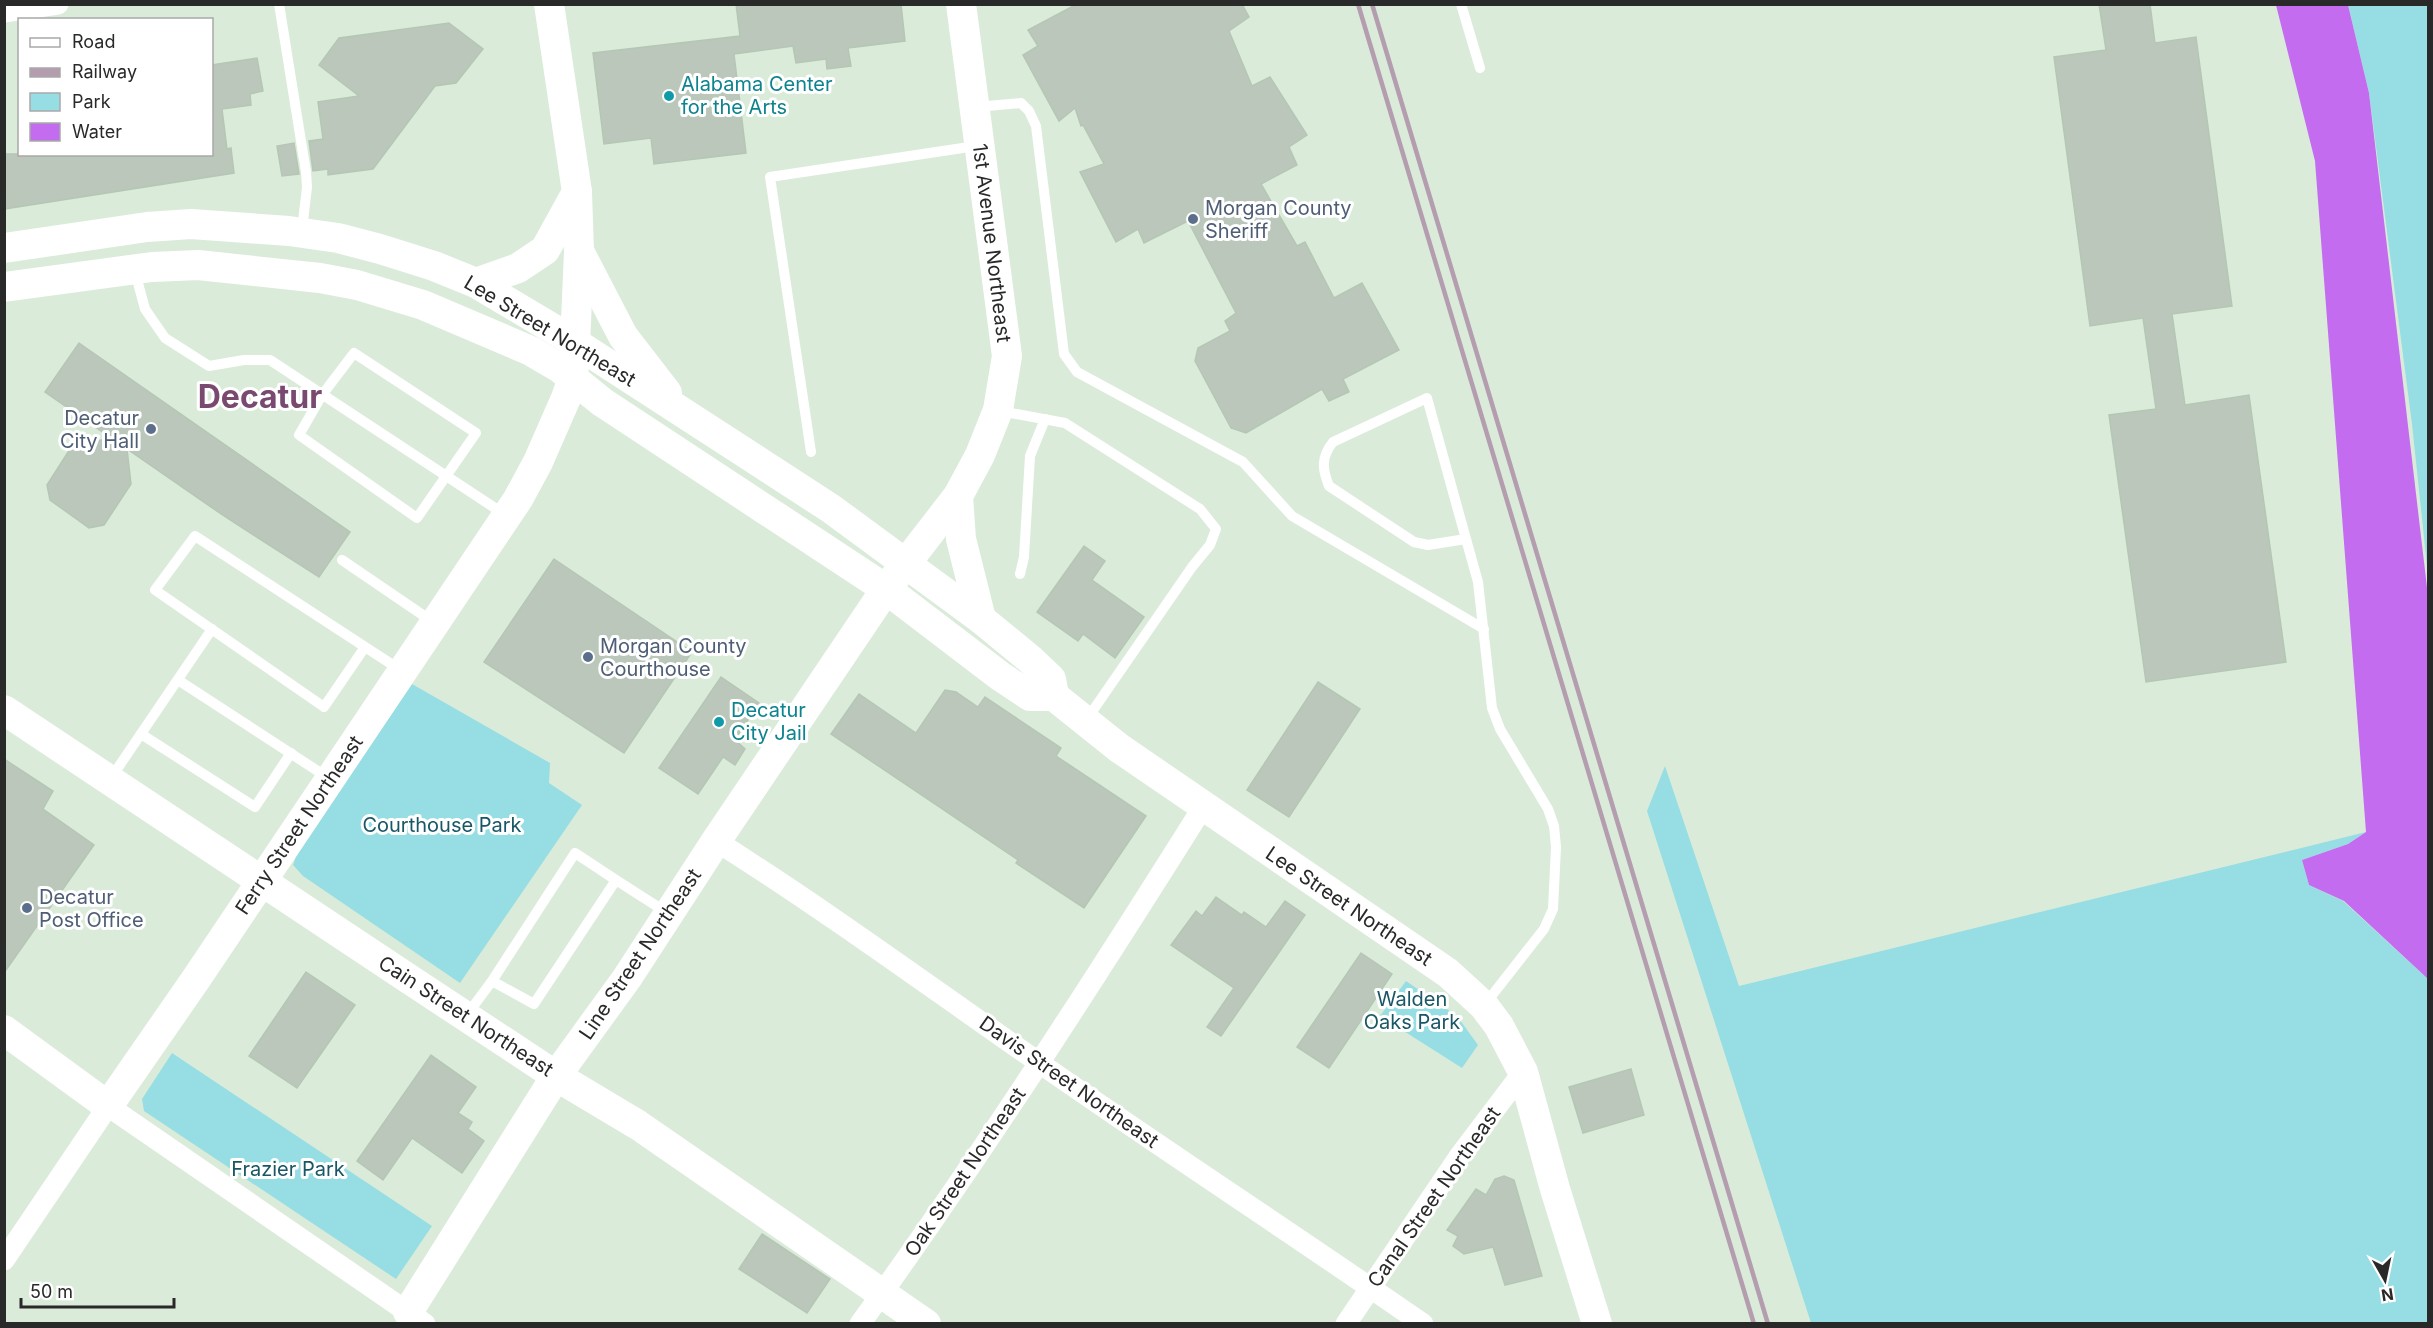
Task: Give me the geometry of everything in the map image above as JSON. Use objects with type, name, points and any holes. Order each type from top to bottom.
[{"type":"street","points":[[4,12],[58,4]]},
{"type":"street","name":"Ferry Street Northeast","points":[[4,1260],[506,516],[538,462],[573,378],[579,252],[577,192],[549,4]]},
{"type":"street","name":"1st Avenue Northeast","points":[[905,564],[958,496],[980,455],[998,410],[1007,356],[961,4]]},
{"type":"street","points":[[476,283],[518,268],[545,250],[577,192]]},
{"type":"street","name":"Lee Street Northeast","points":[[4,248],[147,227],[191,224],[338,238],[434,266],[476,283],[680,410],[830,508],[981,619],[1051,679],[1054,696]]},
{"type":"street","points":[[579,252],[623,336],[680,410]]},
{"type":"street","name":"Lee Street Northeast","points":[[4,287],[134,269],[198,265],[320,278],[357,285],[423,305],[531,351],[573,378],[602,402],[886,589],[1000,676],[1030,696],[1054,696],[1119,748],[1448,973],[1484,1006],[1499,1026],[1523,1072],[1597,1323]]},
{"type":"street","points":[[958,496],[961,539],[981,619]]},
{"type":"street","points":[[886,589],[905,564]]},
{"type":"street","name":"Line Street Northeast","points":[[411,1320],[556,1076],[627,978],[716,841],[886,589]]},
{"type":"street","name":"Cain Street Northeast","points":[[5,710],[260,882],[556,1076],[638,1125],[926,1323]]},
{"type":"street","name":"Oak Street Northeast","points":[[860,1323],[1040,1063],[1203,807]]},
{"type":"street","name":"Davis Street Northeast","points":[[716,841],[922,979],[1040,1063],[1423,1323]]},
{"type":"street","points":[[4,1030],[411,1320]]},
{"type":"street","name":"Canal Street Northeast","points":[[1346,1323],[1461,1154],[1523,1072]]},
{"type":"lane","points":[[279,4],[306,172],[302,233]]},
{"type":"lane","points":[[1461,4],[1480,68]]},
{"type":"lane","points":[[975,108],[1021,103],[1029,111],[1036,126],[1064,354],[1077,372],[1243,462],[1292,516],[1484,629]]},
{"type":"lane","points":[[811,452],[770,177],[980,146]]},
{"type":"lane","points":[[134,269],[145,309],[165,338],[209,366],[244,360],[270,360],[506,516]]},
{"type":"lane","points":[[354,353],[476,433],[417,518],[299,435],[322,395],[354,353]]},
{"type":"lane","points":[[1466,538],[1428,546],[1414,542],[1329,486],[1323,472],[1324,453],[1333,442],[1427,398],[1466,538],[1478,582],[1492,708],[1500,729],[1548,809],[1554,826],[1556,847],[1553,909],[1544,929],[1484,1006]]},
{"type":"lane","points":[[998,410],[1065,423],[1097,441],[1200,509],[1216,529],[1210,545],[1192,567],[1086,722]]},
{"type":"lane","points":[[1020,574],[1024,557],[1030,456],[1045,419]]},
{"type":"lane","points":[[364,647],[324,707],[155,590],[195,536],[402,671]]},
{"type":"lane","points":[[342,560],[433,623]]},
{"type":"lane","points":[[110,779],[212,630]]},
{"type":"lane","points":[[178,680],[330,779]]},
{"type":"lane","points":[[141,734],[255,807],[291,753]]},
{"type":"lane","points":[[466,1016],[492,981],[575,853],[669,914]]},
{"type":"lane","points":[[492,981],[534,1004],[616,880]]},
{"type":"green space","points":[[2348,5],[2428,5],[2428,575],[2412,424],[2369,93]]},
{"type":"green space","name":"Courthouse Park","points":[[412,684],[550,763],[549,783],[582,805],[460,983],[303,876],[293,865],[298,851]]},
{"type":"green space","points":[[1665,766],[1739,986],[2366,832],[2348,844],[2302,860],[2309,885],[2343,901],[2428,979],[2428,1323],[1811,1323],[1647,811]]},
{"type":"green space","name":"Walden Oaks Park","points":[[1406,981],[1457,1016],[1478,1045],[1462,1068],[1380,1016]]},
{"type":"green space","name":"Frazier Park","points":[[172,1053],[432,1226],[396,1279],[144,1111],[142,1099]]},
{"type":"water","points":[[2276,5],[2348,5],[2369,93],[2428,596],[2428,979],[2344,901],[2309,885],[2302,860],[2348,844],[2366,832],[2315,161]]},
{"type":"building","name":"Alabama Center for the Arts","points":[[736,4],[901,4],[905,41],[848,48],[851,66],[827,69],[826,59],[796,63],[793,46],[734,54],[746,153],[654,164],[651,138],[604,144],[593,53],[740,36]]},
{"type":"building","name":"Morgan County Sheriff","points":[[1077,4],[1242,4],[1249,17],[1229,31],[1252,86],[1270,77],[1307,135],[1289,147],[1297,165],[1261,184],[1297,246],[1305,242],[1334,298],[1362,283],[1399,350],[1343,379],[1349,392],[1329,401],[1322,389],[1246,433],[1231,428],[1195,361],[1198,348],[1230,331],[1225,321],[1236,313],[1188,221],[1144,243],[1138,229],[1116,242],[1080,172],[1104,164],[1083,125],[1081,126],[1075,108],[1059,121],[1023,55],[1038,46],[1028,30]]},
{"type":"building","points":[[2099,4],[2150,4],[2155,43],[2196,37],[2232,306],[2172,314],[2185,405],[2249,395],[2286,662],[2146,682],[2109,415],[2156,409],[2143,318],[2090,326],[2054,57],[2106,50]]},
{"type":"building","points":[[449,23],[483,49],[456,83],[435,86],[373,169],[328,175],[328,169],[313,171],[309,141],[323,139],[318,102],[359,96],[319,65],[339,38]]},
{"type":"building","points":[[257,58],[263,91],[250,94],[251,105],[222,109],[227,149],[231,148],[234,173],[4,209],[4,154],[18,154],[18,156],[213,156],[213,65]]},
{"type":"building","points":[[294,143],[299,174],[282,176],[277,146]]},
{"type":"building","points":[[79,343],[350,532],[319,577],[224,516],[127,449],[131,484],[104,525],[89,528],[50,500],[47,485],[72,446],[111,438],[45,392]]},
{"type":"building","points":[[1084,546],[1105,561],[1092,580],[1144,617],[1115,658],[1083,634],[1078,641],[1037,612]]},
{"type":"building","name":"Morgan County Courthouse","points":[[554,559],[692,652],[624,753],[484,662]]},
{"type":"building","name":"Decatur City Jail","points":[[721,677],[759,703],[735,740],[745,749],[735,765],[723,757],[698,794],[659,768]]},
{"type":"building","points":[[1318,682],[1360,709],[1289,817],[1247,790]]},
{"type":"building","points":[[945,690],[956,692],[978,707],[985,697],[1061,748],[1056,756],[1146,816],[1084,908],[1016,863],[1018,860],[831,734],[859,694],[916,733]]},
{"type":"building","name":"Decatur Post Office","points":[[4,759],[53,791],[43,809],[94,845],[4,973]]},
{"type":"building","points":[[1216,897],[1242,915],[1244,912],[1266,927],[1285,901],[1305,915],[1221,1036],[1207,1027],[1234,988],[1171,945],[1196,911],[1202,916]]},
{"type":"building","points":[[1361,953],[1392,974],[1329,1068],[1297,1047]]},
{"type":"building","points":[[306,972],[355,1005],[297,1088],[249,1056]]},
{"type":"building","points":[[431,1055],[476,1087],[458,1113],[472,1122],[468,1129],[484,1141],[462,1173],[412,1138],[383,1180],[357,1161]]},
{"type":"building","points":[[1631,1069],[1644,1115],[1583,1133],[1569,1087]]},
{"type":"building","points":[[1504,1176],[1514,1180],[1542,1276],[1505,1285],[1493,1247],[1464,1254],[1453,1246],[1458,1236],[1447,1230],[1476,1189],[1486,1195],[1495,1179]]},
{"type":"building","points":[[762,1234],[830,1279],[807,1313],[739,1269]]},
{"type":"railway","points":[[1358,4],[1754,1324]]},
{"type":"railway","points":[[1372,4],[1768,1324]]},
{"type":"place","name":"Alabama Center for the Arts","points":[[669,96]]},
{"type":"place","name":"Morgan County Sheriff","points":[[1193,219]]},
{"type":"place","name":"Decatur City Hall","points":[[151,429]]},
{"type":"place","name":"Morgan County Courthouse","points":[[588,657]]},
{"type":"place","name":"Decatur City Jail","points":[[719,722]]},
{"type":"place","name":"Decatur Post Office","points":[[27,908]]},
{"type":"district","name":"Decatur","points":[[260,397]]}]
